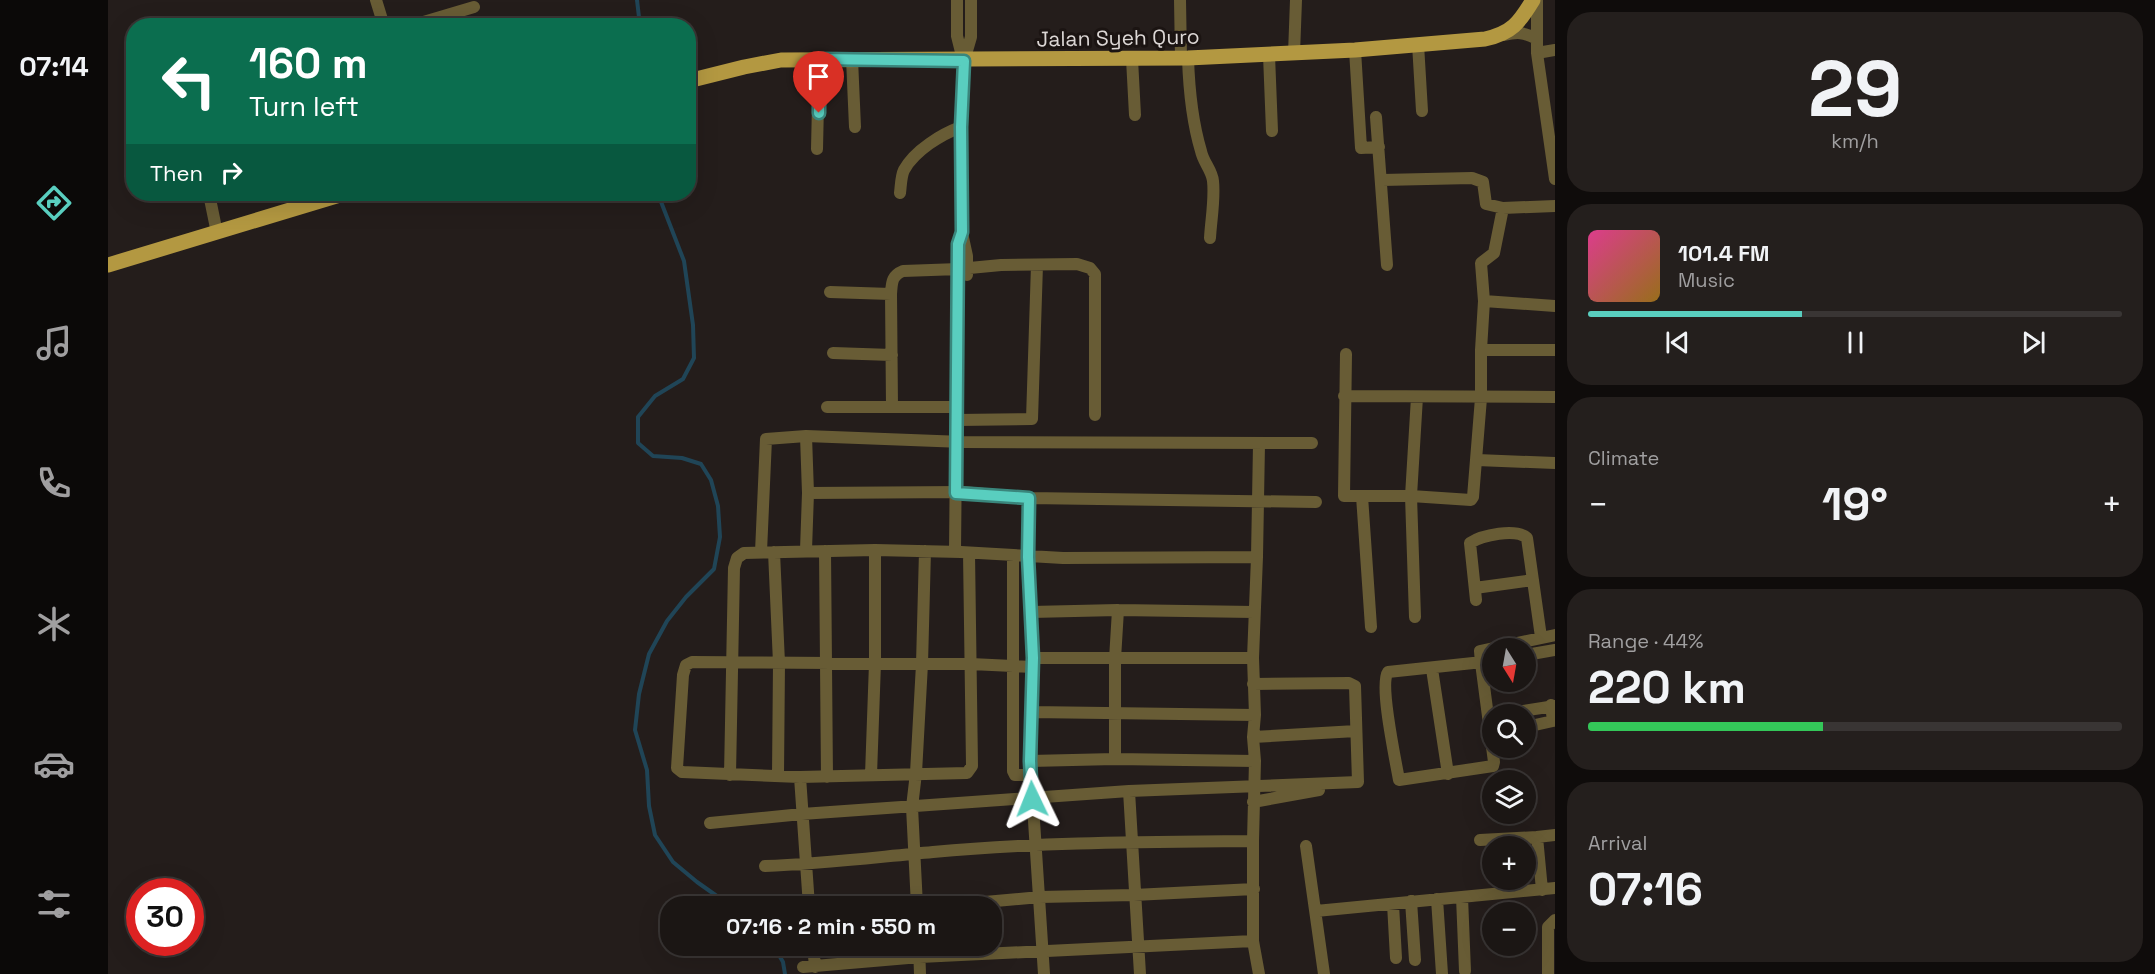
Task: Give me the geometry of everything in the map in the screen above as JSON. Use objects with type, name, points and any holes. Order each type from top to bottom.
[{"type":"main road","points":[[1502,35],[1515,26],[1535,0]]},
{"type":"main road","name":"Jalan Syeh Quro","points":[[696,79],[781,60],[964,61],[1184,58],[1355,50],[1485,39],[1502,35]]},
{"type":"main road","points":[[108,265],[320,201]]},
{"type":"street","points":[[376,0],[382,18]]},
{"type":"street","points":[[957,0],[957,36],[964,61]]},
{"type":"street","points":[[970,0],[970,37],[964,61],[961,127],[962,232],[958,244],[963,268],[958,416],[962,552],[971,664],[972,766],[970,771],[963,774],[916,773],[827,777],[682,772],[677,767],[683,675],[686,665],[692,662],[875,663],[971,664],[1013,665],[1115,659],[1253,658]]},
{"type":"street","points":[[1180,0],[1184,58],[1197,135],[1201,154],[1213,182],[1210,238]]},
{"type":"street","points":[[1294,54],[1296,0]]},
{"type":"street","points":[[1535,0],[1537,53],[1555,178]]},
{"type":"street","points":[[437,18],[474,7]]},
{"type":"street","points":[[1502,35],[1517,32],[1537,39]]},
{"type":"street","points":[[1418,44],[1422,111]]},
{"type":"street","points":[[1355,50],[1361,148],[1379,147]]},
{"type":"street","points":[[1537,53],[1555,50]]},
{"type":"street","points":[[1269,55],[1272,131]]},
{"type":"street","points":[[817,149],[819,59]]},
{"type":"street","points":[[852,59],[855,127]]},
{"type":"street","points":[[1132,59],[1135,115]]},
{"type":"street","points":[[1376,117],[1387,265]]},
{"type":"street","points":[[900,193],[902,175],[910,162],[933,141],[961,127]]},
{"type":"street","points":[[1382,180],[1467,177],[1483,182],[1486,204],[1503,208],[1555,206]]},
{"type":"street","points":[[210,201],[217,233]]},
{"type":"street","points":[[1346,354],[1344,496],[1411,496],[1471,500],[1477,460],[1481,398],[1484,301],[1481,263],[1494,254],[1503,208]]},
{"type":"street","points":[[892,407],[891,294],[892,279],[896,274],[903,271],[1001,265],[1077,264],[1090,268],[1095,274],[1095,415]]},
{"type":"street","points":[[827,407],[892,407],[958,416],[1032,419],[1037,265]]},
{"type":"street","points":[[830,292],[891,294]]},
{"type":"street","points":[[1484,301],[1555,306]]},
{"type":"street","points":[[1481,350],[1555,350]]},
{"type":"street","points":[[833,353],[892,355]]},
{"type":"street","points":[[1344,396],[1555,397]]},
{"type":"street","points":[[1415,617],[1411,496],[1417,397]]},
{"type":"street","points":[[806,436],[808,493],[806,550]]},
{"type":"street","points":[[778,775],[779,663],[767,552],[766,439],[806,436],[960,441],[1312,443]]},
{"type":"street","points":[[1258,444],[1252,841],[1253,941],[1259,974]]},
{"type":"street","points":[[1477,460],[1555,463]]},
{"type":"street","points":[[808,493],[959,492],[1029,498],[1182,498],[1316,502]]},
{"type":"street","points":[[1362,496],[1371,627]]},
{"type":"street","points":[[1029,498],[1028,557],[1033,663],[1030,761],[1044,974]]},
{"type":"street","points":[[1533,580],[1475,594],[1470,543],[1510,532],[1520,533],[1527,538],[1533,580],[1541,637]]},
{"type":"street","points":[[730,775],[734,568],[737,558],[744,554],[806,550],[874,550],[962,552],[1028,557],[1257,557]]},
{"type":"street","points":[[872,775],[875,663],[874,550]]},
{"type":"street","points":[[825,551],[827,777]]},
{"type":"street","points":[[917,896],[912,807],[922,664],[925,552]]},
{"type":"street","points":[[1013,556],[1013,771],[1015,775],[1031,775]]},
{"type":"street","points":[[1030,612],[1118,610],[1254,612]]},
{"type":"street","points":[[1115,759],[1115,659],[1118,610]]},
{"type":"street","points":[[1536,638],[1555,635]]},
{"type":"street","points":[[1536,653],[1555,650]]},
{"type":"street","points":[[1482,663],[1388,672],[1384,677],[1385,693],[1400,780],[1493,766],[1494,758]]},
{"type":"street","points":[[1432,669],[1448,774]]},
{"type":"street","points":[[1253,684],[1351,684],[1356,688],[1358,782]]},
{"type":"street","points":[[1536,709],[1553,706],[1553,721],[1536,725]]},
{"type":"street","points":[[1031,712],[1255,715]]},
{"type":"street","points":[[1253,737],[1356,731]]},
{"type":"street","points":[[1030,761],[1115,759],[1255,761]]},
{"type":"street","points":[[800,777],[807,896]]},
{"type":"street","points":[[710,823],[802,814],[1129,791],[1358,782]]},
{"type":"street","points":[[1253,802],[1358,782]]},
{"type":"street","points":[[1129,791],[1130,842],[1140,974]]},
{"type":"street","points":[[1480,840],[1555,835]]},
{"type":"street","points":[[1537,837],[1542,890]]},
{"type":"street","points":[[765,866],[804,865],[1036,845],[1252,841]]},
{"type":"street","points":[[1306,846],[1324,974]]},
{"type":"street","points":[[1316,911],[1555,888]]},
{"type":"street","points":[[1002,900],[1254,889]]},
{"type":"street","points":[[1462,897],[1464,971]]},
{"type":"street","points":[[1437,899],[1442,974]]},
{"type":"street","points":[[1411,901],[1415,960]]},
{"type":"street","points":[[1393,904],[1396,958]]},
{"type":"street","points":[[1548,974],[1548,927],[1555,920]]},
{"type":"street","points":[[1002,951],[1253,941]]},
{"type":"street","points":[[811,956],[809,967],[885,956]]},
{"type":"street","points":[[919,956],[920,974]]},
{"type":"waterway","points":[[637,0],[639,18]]},
{"type":"waterway","points":[[661,201],[684,261],[693,325],[694,358],[683,379],[655,396],[638,417],[638,443],[653,456],[682,458],[701,464],[711,480],[718,506],[720,537],[714,569],[686,597],[667,621],[649,654],[639,694],[635,730],[647,770],[649,806],[655,835],[673,862],[717,896]]},
{"type":"waterway","points":[[779,956],[785,974]]},
{"type":"route","points":[[819,113],[819,59],[964,61],[961,127],[962,232],[958,244],[956,493],[1029,498],[1028,557],[1033,658],[1030,761],[1032,799]]}]
